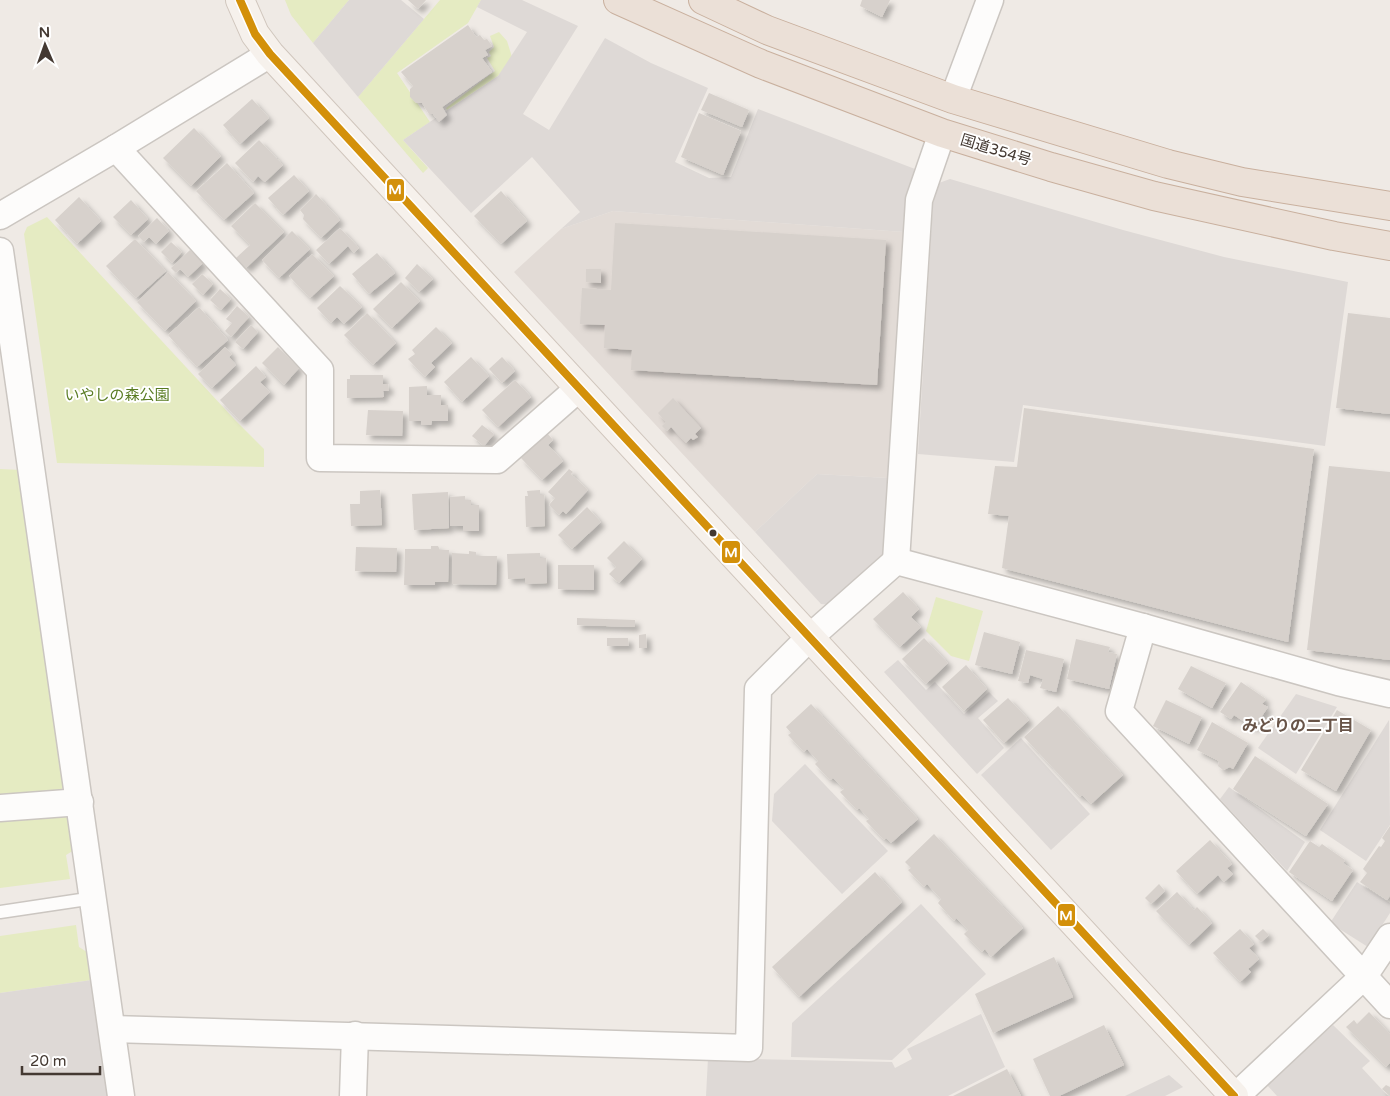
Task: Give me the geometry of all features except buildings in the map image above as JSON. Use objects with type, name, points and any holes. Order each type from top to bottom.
[{"type":"highway","name":"国道354号","points":[[618,0],[761,64],[942,133],[1051,167],[1154,196],[1334,236],[1390,246]]},
{"type":"highway","points":[[703,0],[767,30],[953,99],[1168,164],[1242,182],[1390,206]]},
{"type":"street","points":[[240,0],[255,34],[270,54],[1235,1096],[1364,976],[1390,937]]},
{"type":"street","points":[[953,99],[990,0]]},
{"type":"street","points":[[0,216],[270,54]]},
{"type":"street","points":[[112,1029],[749,1048],[758,689],[809,638],[896,561],[919,200],[942,133]]},
{"type":"street","points":[[116,148],[320,370],[320,458],[497,460],[579,388]]},
{"type":"street","points":[[0,251],[121,1096]]},
{"type":"street","points":[[896,561],[1143,626],[1338,682],[1390,694]]},
{"type":"street","points":[[1143,626],[1119,711],[1390,1005]]},
{"type":"street","points":[[0,808],[80,802]]},
{"type":"street","points":[[353,1096],[355,1035]]},
{"type":"lane","points":[[0,912],[94,898]]},
{"type":"shaded area","points":[[349,0],[401,0],[424,19],[358,97],[313,43]]},
{"type":"shaded area","points":[[481,0],[522,0],[578,26],[523,114],[549,130],[605,38],[651,63],[708,88],[675,162],[709,178],[731,177],[758,109],[915,169],[906,197],[904,232],[613,211],[561,229],[580,212],[532,157],[471,213],[403,140],[498,76],[527,32],[477,7]]},
{"type":"shaded area","points":[[950,179],[1123,230],[1224,257],[1348,282],[1325,446],[1023,405],[1014,462],[918,454],[933,203],[939,183]]},
{"type":"shaded area","points":[[613,211],[904,232],[888,478],[817,474],[755,532],[514,272],[561,229]]},
{"type":"shaded area","points":[[817,474],[888,478],[887,544],[883,555],[833,605],[821,604],[755,532]]},
{"type":"shaded area","points":[[898,660],[926,690],[935,682],[964,714],[989,692],[998,701],[978,718],[1004,748],[977,774],[884,672]]},
{"type":"shaded area","points":[[1296,694],[1337,707],[1296,774],[1258,748]]},
{"type":"shaded area","points":[[1389,720],[1390,825],[1366,861],[1320,830]]},
{"type":"shaded area","points":[[1021,738],[1090,814],[1051,850],[981,775]]},
{"type":"shaded area","points":[[805,764],[888,851],[842,894],[772,821],[774,794]]},
{"type":"shaded area","points":[[1229,787],[1305,842],[1287,871],[1220,799]]},
{"type":"shaded area","points":[[1357,882],[1390,903],[1390,913],[1368,947],[1330,923]]},
{"type":"shaded area","points":[[921,904],[986,974],[892,1060],[791,1057],[792,1023]]},
{"type":"shaded area","points":[[92,980],[108,1096],[0,1096],[0,993]]},
{"type":"shaded area","points":[[981,1014],[1005,1067],[948,1096],[706,1096],[708,1058],[892,1062],[895,1068],[912,1059],[907,1049]]},
{"type":"shaded area","points":[[1333,1025],[1370,1061],[1362,1068],[1388,1096],[1277,1096],[1266,1084]]},
{"type":"shaded area","points":[[1169,1075],[1183,1087],[1165,1096],[1125,1096]]},
{"type":"green space","points":[[285,0],[349,0],[313,43],[291,15]]},
{"type":"green space","points":[[440,0],[481,0],[468,23],[397,73],[430,122],[403,140],[428,168],[423,173],[358,97]]},
{"type":"green space","points":[[499,32],[507,41],[512,57],[498,76],[447,110],[446,108],[495,71],[487,58],[491,56],[489,52],[494,47],[490,36]]},
{"type":"green space","name":"いやしの森公園","points":[[47,217],[264,449],[264,467],[57,463],[24,234],[27,227]]},
{"type":"green space","points":[[0,469],[21,470],[65,785],[57,794],[0,798]]},
{"type":"green space","points":[[936,597],[983,611],[969,661],[951,656],[926,631]]},
{"type":"green space","points":[[63,815],[68,819],[76,849],[66,855],[70,879],[0,888],[0,819]]},
{"type":"green space","points":[[76,925],[79,947],[90,954],[92,980],[0,993],[0,936]]},
{"type":"transit line","name":"M","points":[[240,0],[255,34],[270,54],[1234,1096]]},
{"type":"district","name":"みどりの二丁目","points":[[1298,725]]}]
